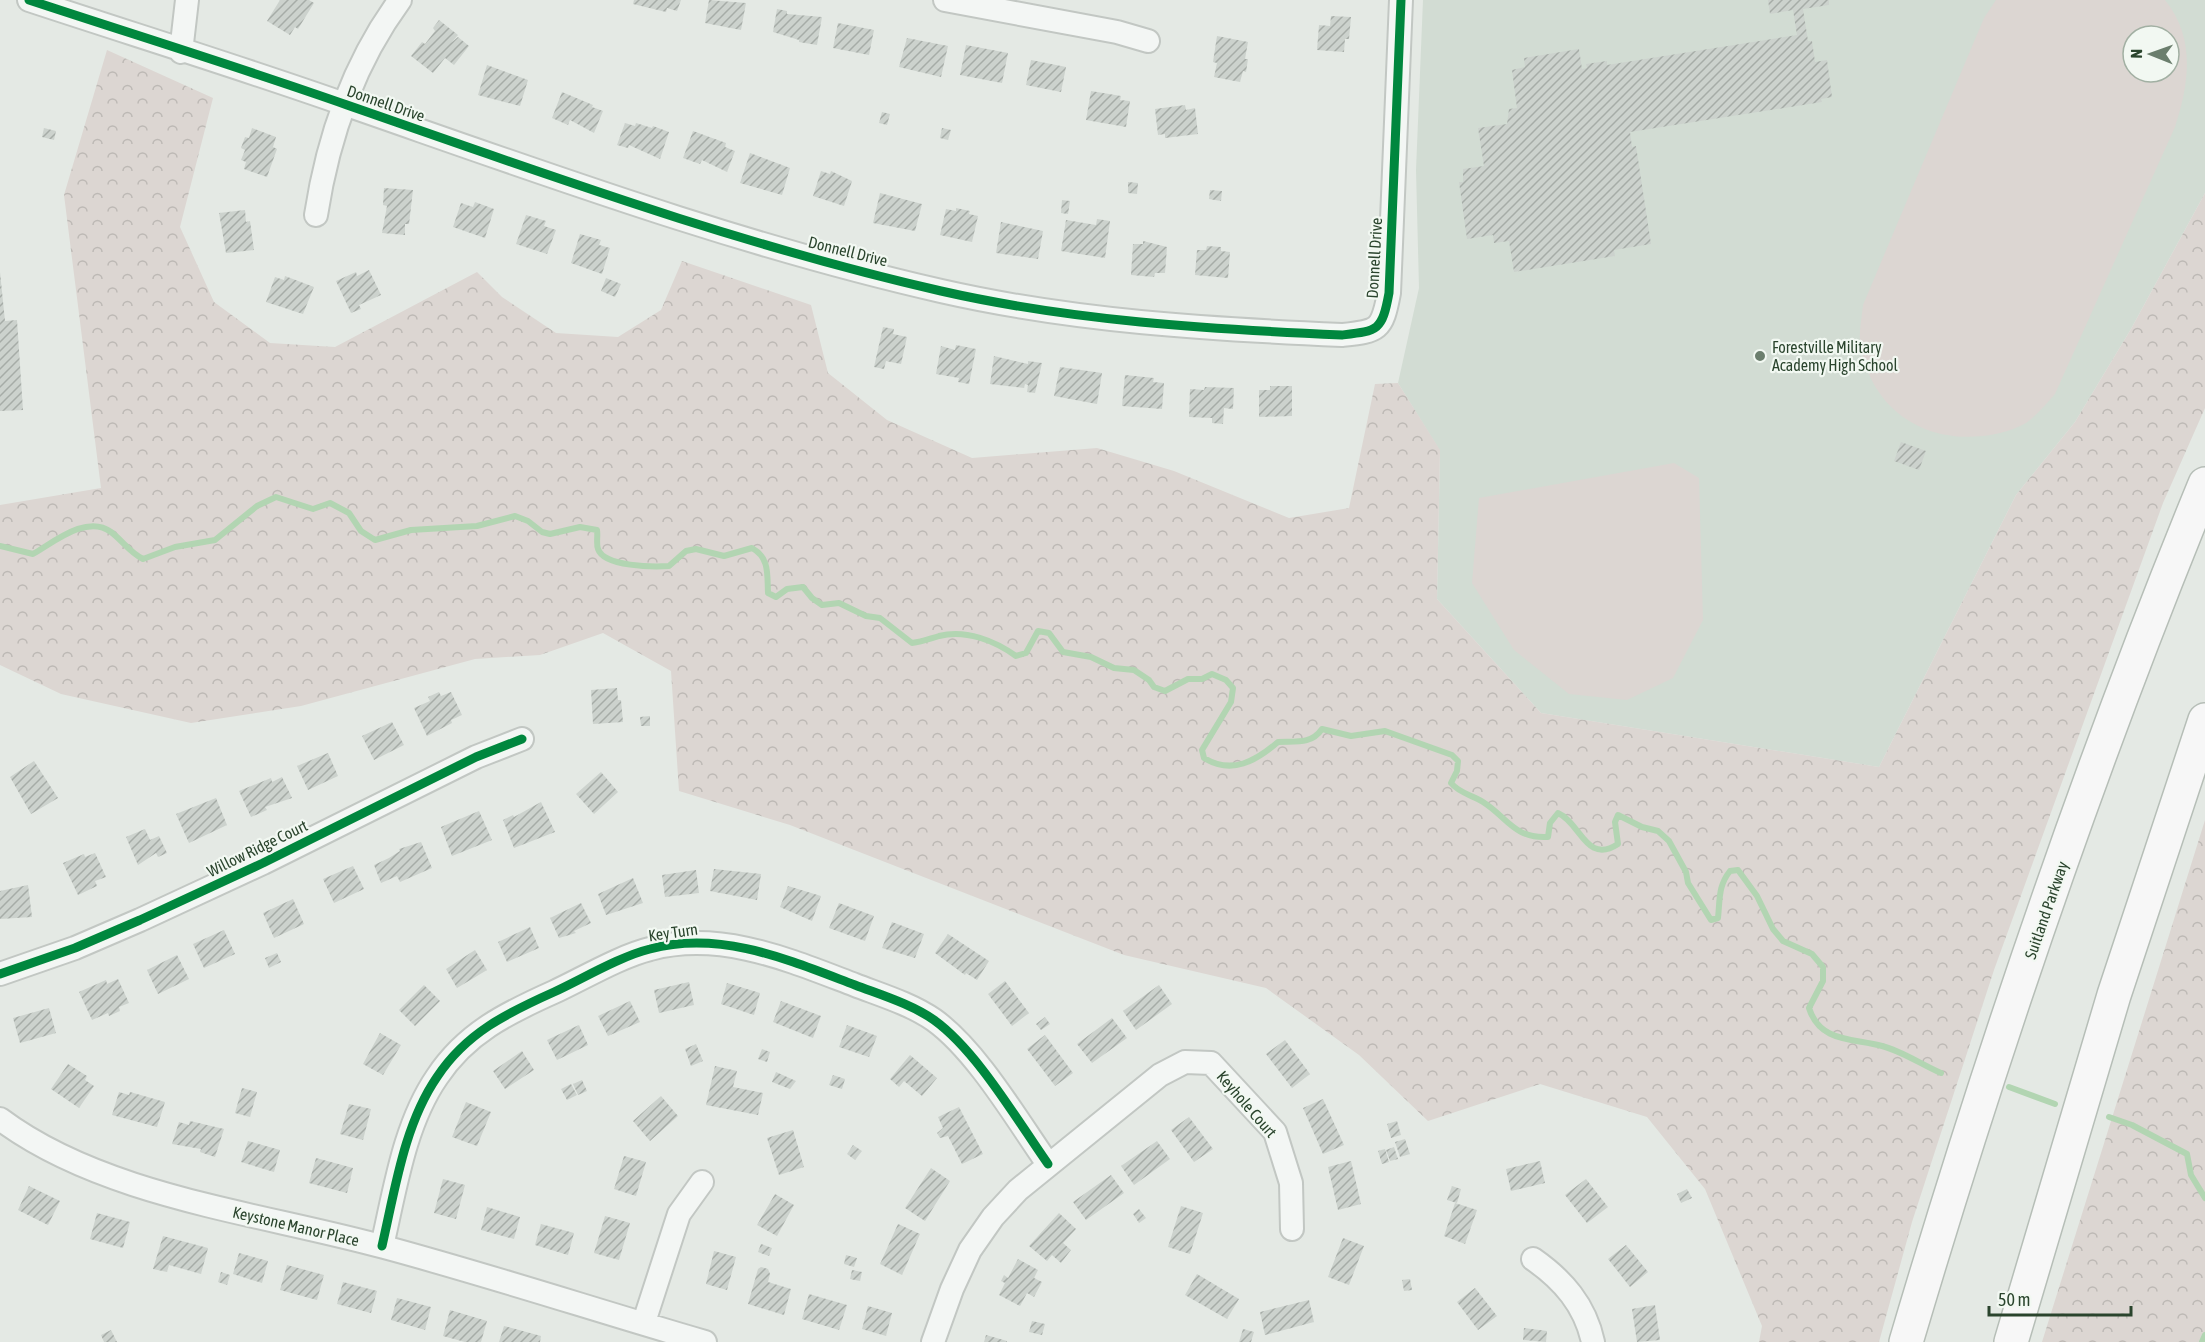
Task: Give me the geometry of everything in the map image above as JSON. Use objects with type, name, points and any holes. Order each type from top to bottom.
[{"type":"highway","name":"Suitland Parkway","points":[[1906,1342],[1988,1081],[2052,891],[2127,684],[2205,484]]},
{"type":"highway","points":[[2011,1342],[2114,995],[2205,720]]},
{"type":"street","name":"Donnell Drive","points":[[29,0],[344,104],[496,158],[801,255],[943,291],[1139,324],[1341,335],[1371,332],[1386,313],[1389,293],[1400,7]]},
{"type":"street","points":[[181,52],[187,0]]},
{"type":"street","points":[[316,215],[322,173],[344,104],[371,42],[400,0]]},
{"type":"street","points":[[945,0],[1117,32],[1148,40]]},
{"type":"street","name":"Willow Ridge Court","points":[[0,974],[75,948],[129,925],[476,757],[522,739]]},
{"type":"street","name":"Key Turn","points":[[382,1246],[417,1113],[436,1077],[461,1046],[487,1024],[528,1003],[649,949],[684,943],[712,943],[775,956],[885,996],[934,1020],[972,1059],[1048,1164]]},
{"type":"street","name":"Keyhole Court","points":[[1048,1164],[1174,1066],[1185,1062],[1211,1063],[1275,1132],[1291,1183],[1292,1228]]},
{"type":"street","name":"Keystone Manor Place","points":[[0,1119],[43,1149],[86,1168],[260,1218],[382,1246],[705,1342]]},
{"type":"street","points":[[933,1342],[970,1250],[993,1217],[1018,1190],[1048,1164]]},
{"type":"street","points":[[644,1322],[679,1214],[702,1182]]},
{"type":"street","points":[[1533,1259],[1548,1269],[1577,1300],[1588,1321],[1593,1342]]},
{"type":"shaded area","name":"Forestville Military Academy High School","points":[[1423,0],[2205,0],[2205,193],[2131,329],[2075,422],[2016,495],[1879,767],[1541,713],[1437,599],[1440,451],[1398,383],[1419,288],[1416,170]]},
{"type":"green space","points":[[1996,0],[2165,0],[2179,24],[2121,24],[2121,84],[2181,84],[2181,28],[2187,62],[2180,111],[2175,127],[2055,394],[2041,409],[2030,420],[2016,428],[1987,435],[1959,437],[1918,426],[1886,401],[1874,384],[1865,364],[1860,341],[1863,305],[1984,18]]},
{"type":"green space","points":[[107,50],[213,98],[180,227],[214,302],[270,343],[335,347],[477,272],[502,297],[556,333],[618,337],[661,310],[682,261],[811,305],[828,373],[887,420],[972,458],[1097,448],[1174,471],[1289,518],[1349,508],[1375,384],[1398,383],[1440,450],[1437,599],[1541,713],[1879,767],[2016,495],[2075,422],[2131,329],[2205,193],[2205,408],[2163,503],[1994,970],[1912,1222],[1879,1342],[1759,1342],[1762,1326],[1705,1189],[1647,1117],[1540,1084],[1428,1121],[1359,1055],[1266,988],[1124,955],[790,825],[679,791],[671,671],[603,633],[540,655],[475,659],[301,706],[191,723],[61,694],[0,665],[0,505],[101,488],[64,195]]},
{"type":"green space","points":[[1674,463],[1699,478],[1703,620],[1673,678],[1627,700],[1569,694],[1514,650],[1472,583],[1479,498]]},
{"type":"green space","points":[[2205,820],[2205,1342],[2042,1342]]},
{"type":"building","points":[[280,0],[309,0],[314,3],[298,29],[295,27],[290,35],[267,21]]},
{"type":"building","points":[[634,0],[681,0],[677,11],[667,8],[666,12],[633,4]]},
{"type":"building","points":[[709,0],[746,3],[741,30],[705,23]]},
{"type":"building","points":[[1768,0],[1829,0],[1829,5],[1803,9],[1808,41],[1812,41],[1815,62],[1827,60],[1832,97],[1821,99],[1822,102],[1630,132],[1632,147],[1636,146],[1651,244],[1614,250],[1615,256],[1514,272],[1509,241],[1494,243],[1493,235],[1467,239],[1459,182],[1463,182],[1463,169],[1484,166],[1478,128],[1507,124],[1509,109],[1517,108],[1512,70],[1525,67],[1524,58],[1579,49],[1582,69],[1587,68],[1586,64],[1607,61],[1607,65],[1797,35],[1793,10],[1770,14]]},
{"type":"building","points":[[777,9],[787,11],[787,14],[822,17],[817,45],[799,42],[799,40],[773,32]]},
{"type":"building","points":[[1331,16],[1351,17],[1349,39],[1345,39],[1344,52],[1317,50],[1319,25],[1330,26]]},
{"type":"building","points":[[439,20],[458,35],[451,43],[458,37],[469,46],[454,65],[445,58],[433,73],[411,56],[422,42],[425,44],[435,31],[433,28]]},
{"type":"building","points":[[838,23],[874,30],[869,55],[833,48]]},
{"type":"building","points":[[1217,36],[1248,42],[1245,59],[1248,59],[1246,72],[1243,71],[1240,82],[1214,77],[1217,63],[1213,62]]},
{"type":"building","points":[[907,38],[948,46],[941,77],[899,67]]},
{"type":"building","points":[[966,45],[1008,53],[1002,83],[960,75]]},
{"type":"building","points":[[1031,60],[1066,67],[1061,92],[1026,85]]},
{"type":"building","points":[[487,65],[528,80],[520,106],[478,95]]},
{"type":"building","points":[[1091,91],[1121,96],[1120,100],[1130,101],[1126,127],[1086,120]]},
{"type":"building","points":[[562,92],[603,111],[594,133],[570,120],[568,125],[552,118]]},
{"type":"building","points":[[1185,105],[1186,110],[1195,108],[1198,134],[1165,138],[1165,134],[1158,135],[1155,109]]},
{"type":"building","points":[[882,112],[890,114],[887,125],[879,123]]},
{"type":"building","points":[[625,123],[635,126],[636,123],[652,128],[653,126],[669,132],[660,159],[629,145],[628,148],[617,145]]},
{"type":"building","points":[[44,128],[56,131],[54,140],[42,137]]},
{"type":"building","points":[[252,128],[276,137],[273,147],[277,149],[267,177],[244,169],[246,162],[241,160],[245,150],[241,148],[245,137],[249,138]]},
{"type":"building","points":[[942,128],[951,130],[948,140],[940,138]]},
{"type":"building","points":[[693,131],[726,143],[725,147],[735,151],[727,172],[702,160],[700,164],[683,158]]},
{"type":"building","points":[[750,153],[790,168],[782,195],[740,183]]},
{"type":"building","points":[[821,171],[830,174],[831,171],[852,181],[844,206],[813,196]]},
{"type":"building","points":[[1128,182],[1138,183],[1137,194],[1128,193]]},
{"type":"building","points":[[384,188],[413,190],[409,224],[405,224],[405,235],[382,233],[387,206],[383,205]]},
{"type":"building","points":[[1210,190],[1222,191],[1221,201],[1209,199]]},
{"type":"building","points":[[880,193],[922,204],[915,231],[873,223]]},
{"type":"building","points":[[1062,200],[1070,201],[1068,214],[1061,213]]},
{"type":"building","points":[[475,202],[494,209],[485,238],[453,227],[461,203],[473,207]]},
{"type":"building","points":[[956,208],[970,211],[969,214],[978,216],[972,242],[940,235],[946,209],[956,211]]},
{"type":"building","points":[[245,210],[246,222],[250,221],[254,250],[226,253],[219,213]]},
{"type":"building","points":[[526,215],[546,221],[544,226],[556,230],[547,254],[516,244]]},
{"type":"building","points":[[1097,219],[1110,221],[1105,258],[1061,251],[1066,220],[1096,225]]},
{"type":"building","points":[[1001,222],[1043,231],[1038,259],[996,253]]},
{"type":"building","points":[[580,234],[601,240],[599,245],[610,248],[602,274],[571,263]]},
{"type":"building","points":[[1143,241],[1167,247],[1165,273],[1155,273],[1154,277],[1131,275],[1133,244],[1143,244]]},
{"type":"building","points":[[1207,246],[1221,247],[1221,251],[1230,252],[1228,278],[1195,275],[1197,250],[1206,250]]},
{"type":"building","points":[[369,270],[381,295],[359,305],[361,309],[351,313],[336,281],[356,272],[357,276]]},
{"type":"building","points":[[0,272],[5,321],[17,320],[23,410],[0,411]]},
{"type":"building","points":[[285,276],[314,287],[303,314],[266,302],[275,277],[284,280]]},
{"type":"building","points":[[606,278],[621,284],[615,297],[601,291]]},
{"type":"building","points":[[883,327],[894,329],[893,334],[907,337],[901,364],[886,361],[884,369],[874,367]]},
{"type":"building","points":[[956,345],[976,349],[969,384],[958,382],[959,378],[936,374],[941,346],[955,350]]},
{"type":"building","points":[[994,356],[1028,364],[1028,361],[1042,363],[1035,393],[1027,392],[1028,385],[1025,384],[1024,388],[990,384]]},
{"type":"building","points":[[1060,367],[1102,373],[1097,404],[1054,396]]},
{"type":"building","points":[[1125,375],[1154,378],[1153,382],[1164,383],[1162,409],[1122,406]]},
{"type":"building","points":[[1270,386],[1292,386],[1292,416],[1259,417],[1259,390],[1270,390]]},
{"type":"building","points":[[1205,387],[1234,388],[1233,409],[1224,408],[1223,424],[1212,423],[1212,418],[1189,417],[1190,389],[1204,390]]},
{"type":"building","points":[[1901,442],[1926,451],[1919,470],[1894,461]]},
{"type":"building","points":[[617,688],[618,700],[621,700],[623,722],[593,724],[591,690]]},
{"type":"building","points":[[439,692],[441,696],[451,692],[462,715],[427,736],[414,708],[430,701],[428,697]]},
{"type":"building","points":[[650,716],[650,726],[641,726],[640,717]]},
{"type":"building","points":[[392,722],[404,745],[374,760],[362,736]]},
{"type":"building","points":[[328,753],[338,776],[308,790],[297,766]]},
{"type":"building","points":[[34,761],[58,798],[31,814],[10,777]]},
{"type":"building","points":[[601,772],[618,792],[594,814],[576,794]]},
{"type":"building","points":[[282,777],[292,798],[265,807],[267,810],[251,817],[239,791],[271,778],[272,782]]},
{"type":"building","points":[[216,798],[227,825],[189,843],[176,814]]},
{"type":"building","points":[[541,802],[555,832],[514,848],[503,820],[513,815],[514,817]]},
{"type":"building","points":[[479,811],[492,840],[452,856],[441,827]]},
{"type":"building","points":[[145,829],[150,840],[159,836],[167,853],[158,857],[156,853],[138,865],[126,837]]},
{"type":"building","points":[[421,842],[432,868],[400,882],[397,876],[381,883],[374,865],[400,851],[399,849]]},
{"type":"building","points":[[95,853],[106,877],[95,881],[97,886],[78,895],[63,863],[84,854],[85,857]]},
{"type":"building","points":[[353,866],[364,889],[334,903],[323,879]]},
{"type":"building","points":[[714,869],[761,874],[757,900],[710,891]]},
{"type":"building","points":[[696,870],[699,893],[665,897],[662,875]]},
{"type":"building","points":[[633,878],[643,903],[606,915],[598,894]]},
{"type":"building","points":[[28,885],[32,917],[0,919],[0,891]]},
{"type":"building","points":[[788,886],[821,896],[812,921],[780,907]]},
{"type":"building","points":[[293,899],[304,924],[274,938],[263,913]]},
{"type":"building","points":[[581,903],[591,923],[574,931],[576,933],[559,938],[550,918]]},
{"type":"building","points":[[839,903],[874,916],[865,941],[829,928]]},
{"type":"building","points":[[892,922],[924,934],[915,958],[882,948]]},
{"type":"building","points":[[530,927],[539,948],[507,962],[498,942]]},
{"type":"building","points":[[224,930],[235,954],[204,968],[193,944]]},
{"type":"building","points":[[948,934],[989,961],[977,980],[966,973],[965,975],[935,953]]},
{"type":"building","points":[[475,950],[487,970],[457,988],[446,969]]},
{"type":"building","points":[[277,953],[281,962],[269,968],[265,958]]},
{"type":"building","points":[[177,955],[189,979],[158,994],[147,970]]},
{"type":"building","points":[[118,979],[129,1003],[119,1007],[120,1011],[92,1020],[79,992],[106,980],[107,984]]},
{"type":"building","points":[[1005,981],[1029,1013],[1012,1026],[988,994]]},
{"type":"building","points":[[689,982],[694,1005],[659,1013],[654,990]]},
{"type":"building","points":[[727,983],[760,993],[754,1015],[721,1004]]},
{"type":"building","points":[[424,985],[440,1001],[415,1026],[399,1010]]},
{"type":"building","points":[[1159,985],[1172,1004],[1136,1030],[1123,1011]]},
{"type":"building","points":[[630,1001],[640,1022],[608,1036],[598,1016]]},
{"type":"building","points":[[781,1001],[821,1016],[813,1038],[773,1022]]},
{"type":"building","points":[[49,1008],[56,1033],[20,1043],[13,1018]]},
{"type":"building","points":[[1045,1017],[1050,1024],[1041,1030],[1036,1024]]},
{"type":"building","points":[[1112,1018],[1127,1038],[1092,1063],[1077,1044]]},
{"type":"building","points":[[579,1025],[588,1045],[557,1060],[547,1040]]},
{"type":"building","points":[[847,1025],[877,1036],[869,1057],[839,1047]]},
{"type":"building","points":[[380,1033],[401,1045],[383,1075],[363,1064]]},
{"type":"building","points":[[1045,1035],[1073,1073],[1055,1086],[1027,1049]]},
{"type":"building","points":[[1285,1040],[1310,1074],[1292,1088],[1266,1054]]},
{"type":"building","points":[[696,1044],[703,1061],[691,1066],[685,1049]]},
{"type":"building","points":[[762,1049],[770,1052],[767,1062],[758,1059]]},
{"type":"building","points":[[522,1051],[534,1070],[505,1089],[493,1071]]},
{"type":"building","points":[[910,1055],[937,1078],[922,1096],[904,1081],[899,1087],[890,1079]]},
{"type":"building","points":[[68,1064],[87,1076],[85,1080],[94,1086],[79,1108],[51,1089]]},
{"type":"building","points":[[715,1066],[737,1071],[733,1087],[763,1093],[758,1115],[706,1105]]},
{"type":"building","points":[[776,1072],[796,1081],[790,1089],[772,1082]]},
{"type":"building","points":[[833,1075],[845,1079],[842,1089],[829,1085]]},
{"type":"building","points":[[582,1080],[587,1091],[578,1095],[573,1084]]},
{"type":"building","points":[[571,1084],[577,1095],[567,1100],[561,1089]]},
{"type":"building","points":[[242,1088],[257,1092],[250,1117],[235,1113]]},
{"type":"building","points":[[119,1092],[129,1095],[130,1092],[165,1102],[157,1127],[112,1115]]},
{"type":"building","points":[[661,1096],[678,1116],[650,1141],[633,1121]]},
{"type":"building","points":[[1323,1099],[1344,1145],[1323,1154],[1303,1108]]},
{"type":"building","points":[[466,1102],[491,1112],[477,1146],[452,1137]]},
{"type":"building","points":[[349,1104],[371,1109],[363,1140],[340,1134]]},
{"type":"building","points":[[959,1107],[983,1154],[962,1164],[948,1136],[940,1138],[937,1133],[943,1128],[938,1117]]},
{"type":"building","points":[[1189,1117],[1213,1149],[1194,1162],[1171,1130]]},
{"type":"building","points":[[190,1121],[224,1129],[215,1157],[200,1152],[201,1149],[172,1144],[179,1122],[189,1125]]},
{"type":"building","points":[[1397,1121],[1401,1135],[1391,1138],[1387,1124]]},
{"type":"building","points":[[793,1130],[804,1167],[779,1175],[767,1138]]},
{"type":"building","points":[[1405,1139],[1410,1154],[1400,1157],[1395,1142]]},
{"type":"building","points":[[248,1141],[280,1150],[274,1172],[241,1162]]},
{"type":"building","points":[[1157,1141],[1170,1159],[1134,1185],[1121,1166]]},
{"type":"building","points":[[853,1145],[862,1151],[855,1160],[847,1154]]},
{"type":"building","points":[[1394,1147],[1398,1159],[1390,1161],[1386,1150]]},
{"type":"building","points":[[1385,1149],[1389,1162],[1382,1164],[1378,1151]]},
{"type":"building","points":[[624,1156],[646,1162],[636,1196],[614,1189]]},
{"type":"building","points":[[316,1158],[353,1168],[347,1193],[309,1183]]},
{"type":"building","points":[[1351,1161],[1361,1204],[1338,1210],[1328,1167]]},
{"type":"building","points":[[1540,1161],[1545,1183],[1511,1191],[1506,1169]]},
{"type":"building","points":[[931,1168],[950,1181],[925,1221],[905,1208]]},
{"type":"building","points":[[1111,1175],[1124,1193],[1086,1220],[1073,1202]]},
{"type":"building","points":[[443,1179],[465,1185],[456,1219],[434,1213]]},
{"type":"building","points":[[1586,1179],[1608,1207],[1587,1223],[1565,1195]]},
{"type":"building","points":[[29,1186],[60,1201],[48,1225],[18,1210]]},
{"type":"building","points":[[1452,1186],[1461,1189],[1457,1203],[1447,1200]]},
{"type":"building","points":[[1687,1189],[1692,1198],[1681,1203],[1677,1194]]},
{"type":"building","points":[[775,1194],[794,1205],[777,1236],[757,1225]]},
{"type":"building","points":[[1455,1203],[1477,1210],[1465,1244],[1444,1236]]},
{"type":"building","points":[[1181,1206],[1203,1213],[1190,1254],[1168,1247]]},
{"type":"building","points":[[487,1207],[520,1217],[514,1239],[481,1230]]},
{"type":"building","points":[[1139,1209],[1146,1218],[1139,1223],[1133,1214]]},
{"type":"building","points":[[97,1213],[130,1222],[123,1248],[90,1239]]},
{"type":"building","points":[[1059,1213],[1076,1229],[1063,1243],[1071,1250],[1061,1263],[1052,1255],[1047,1261],[1029,1246]]},
{"type":"building","points":[[605,1216],[630,1223],[619,1260],[594,1253]]},
{"type":"building","points":[[541,1224],[574,1233],[568,1255],[535,1245]]},
{"type":"building","points":[[898,1224],[920,1234],[902,1275],[880,1264]]},
{"type":"building","points":[[163,1236],[208,1248],[201,1274],[169,1265],[167,1272],[153,1269]]},
{"type":"building","points":[[1343,1238],[1364,1246],[1349,1285],[1328,1277]]},
{"type":"building","points":[[761,1244],[772,1248],[769,1256],[758,1252]]},
{"type":"building","points":[[1626,1245],[1648,1272],[1630,1287],[1608,1259]]},
{"type":"building","points":[[714,1251],[736,1257],[727,1290],[706,1284]]},
{"type":"building","points":[[239,1253],[268,1261],[262,1283],[233,1274]]},
{"type":"building","points":[[846,1255],[857,1258],[854,1267],[844,1264]]},
{"type":"building","points":[[1018,1259],[1038,1270],[1034,1278],[1042,1282],[1034,1297],[1027,1293],[1020,1306],[999,1295],[1005,1283],[1001,1281],[1004,1275],[1008,1278]]},
{"type":"building","points":[[287,1265],[324,1275],[317,1300],[280,1290]]},
{"type":"building","points":[[761,1267],[768,1269],[770,1274],[768,1282],[791,1289],[784,1315],[748,1304],[758,1269]]},
{"type":"building","points":[[852,1270],[862,1272],[860,1281],[850,1279]]},
{"type":"building","points":[[221,1272],[230,1275],[227,1285],[218,1282]]},
{"type":"building","points":[[1197,1274],[1239,1299],[1227,1319],[1185,1295]]},
{"type":"building","points":[[1410,1279],[1412,1290],[1404,1291],[1402,1280]]},
{"type":"building","points":[[343,1282],[377,1291],[371,1313],[337,1304]]},
{"type":"building","points":[[1475,1288],[1497,1316],[1478,1330],[1457,1302]]},
{"type":"building","points":[[809,1294],[847,1305],[839,1330],[802,1319]]},
{"type":"building","points":[[397,1298],[431,1307],[425,1330],[391,1320]]},
{"type":"building","points":[[1309,1300],[1314,1322],[1265,1335],[1260,1312]]},
{"type":"building","points":[[1655,1305],[1660,1340],[1637,1342],[1632,1309]]},
{"type":"building","points":[[868,1306],[892,1313],[886,1336],[862,1329]]},
{"type":"building","points":[[450,1310],[487,1321],[481,1342],[465,1342],[443,1336]]},
{"type":"building","points":[[1032,1321],[1045,1324],[1042,1335],[1029,1332]]},
{"type":"building","points":[[504,1326],[541,1336],[540,1342],[499,1342]]},
{"type":"building","points":[[1524,1328],[1547,1331],[1546,1342],[1523,1340]]},
{"type":"building","points":[[1243,1329],[1254,1332],[1251,1342],[1239,1342]]},
{"type":"building","points":[[111,1330],[117,1342],[104,1342],[101,1335]]},
{"type":"building","points":[[986,1335],[1007,1341],[1007,1342],[984,1342]]},
{"type":"waterway","points":[[0,546],[33,554],[71,532],[92,526],[102,527],[111,532],[143,559],[175,547],[215,540],[257,506],[276,497],[313,509],[330,503],[349,513],[361,531],[375,540],[411,530],[477,526],[515,516],[528,521],[542,532],[550,534],[580,527],[597,530],[597,547],[602,555],[619,563],[630,565],[669,566],[686,551],[696,549],[724,556],[752,548],[765,562],[768,593],[776,597],[787,589],[803,587],[822,605],[839,603],[866,616],[880,618],[912,643],[949,634],[970,635],[990,641],[1016,656],[1026,653],[1038,631],[1049,633],[1063,652],[1091,657],[1114,668],[1134,670],[1149,680],[1154,687],[1165,691],[1188,679],[1202,679],[1212,674],[1226,680],[1233,688],[1231,702],[1202,750],[1204,758],[1214,763],[1243,764],[1261,755],[1278,742],[1308,740],[1322,729],[1351,736],[1385,731],[1452,755],[1458,761],[1457,771],[1451,783],[1462,792],[1483,802],[1512,826],[1527,834],[1548,837],[1550,823],[1558,813],[1566,818],[1591,846],[1598,849],[1607,849],[1618,844],[1615,822],[1618,815],[1642,827],[1658,831],[1669,841],[1686,872],[1688,883],[1711,920],[1718,918],[1723,882],[1730,871],[1738,870],[1757,896],[1773,929],[1783,941],[1812,954],[1823,967],[1823,981],[1809,1008],[1821,1028],[1849,1040],[1889,1048],[1941,1073]]},
{"type":"waterway","points":[[2009,1087],[2055,1104]]},
{"type":"waterway","points":[[2109,1117],[2132,1125],[2187,1154],[2191,1175],[2205,1198]]},
{"type":"waterway","points":[[2202,1342],[2205,1335]]},
{"type":"cycle path","points":[[29,0],[268,78],[568,182],[716,230],[866,273],[991,301],[1090,317],[1241,330],[1342,335],[1364,332],[1376,327],[1384,315],[1389,293],[1401,0]]},
{"type":"cycle path","points":[[0,974],[75,948],[140,920],[263,863],[476,757],[522,739]]},
{"type":"cycle path","points":[[382,1246],[402,1158],[416,1116],[437,1077],[461,1048],[474,1036],[504,1017],[602,968],[639,952],[676,944],[703,943],[754,950],[805,966],[896,1000],[925,1014],[966,1049],[1010,1107],[1048,1164]]},
{"type":"place","name":"Forestville Military Academy High School","points":[[1760,356]]}]
